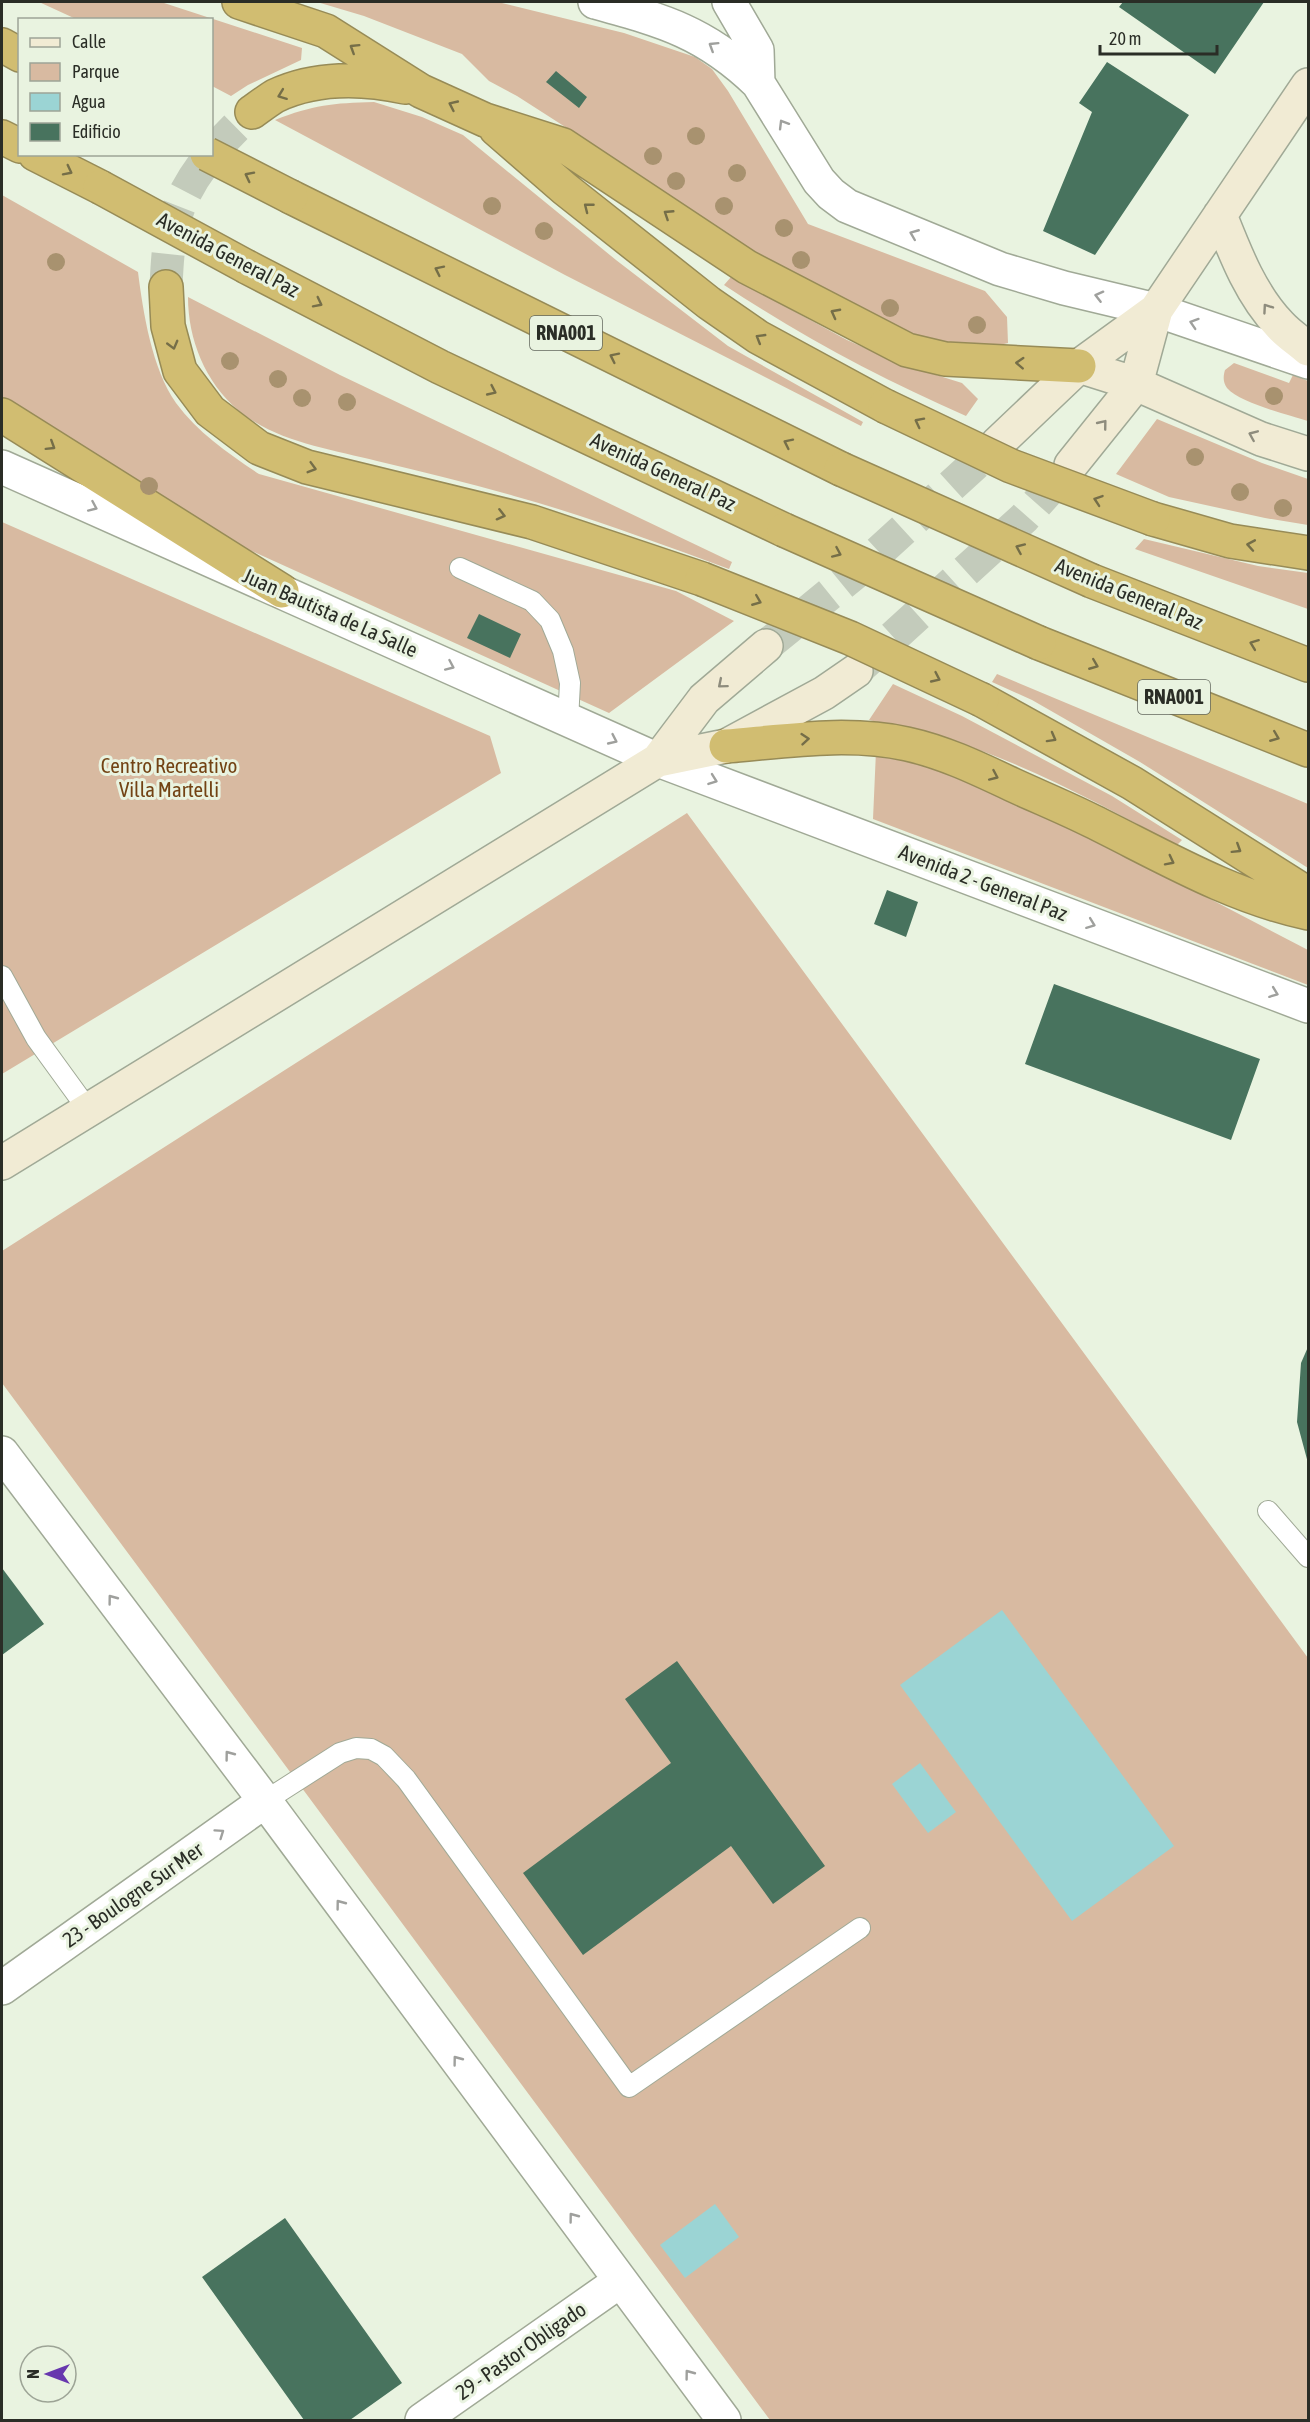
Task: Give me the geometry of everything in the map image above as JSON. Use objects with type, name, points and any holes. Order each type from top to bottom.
[{"type":"highway","points":[[239,2],[326,31],[421,90],[485,120],[563,145],[747,267],[907,350],[945,359],[1079,366]]},
{"type":"highway","points":[[2,45],[18,54]]},
{"type":"highway","points":[[252,112],[276,96],[317,84],[359,80],[421,90]]},
{"type":"highway","points":[[485,120],[565,189],[719,310],[758,337],[885,406],[1011,466],[1153,519],[1230,541],[1308,553]]},
{"type":"highway","points":[[2,137],[18,145]]},
{"type":"highway","name":"Avenida General Paz","points":[[39,156],[440,367],[784,530],[1039,643],[1308,750]]},
{"type":"highway","name":"Avenida General Paz","points":[[211,156],[841,469],[1092,580],[1308,665]]},
{"type":"highway","points":[[166,287],[168,326],[180,371],[210,411],[259,448],[307,467],[532,522],[702,579],[850,638],[982,700],[1132,783],[1308,894]]},
{"type":"highway","points":[[2,415],[282,591]]},
{"type":"highway","points":[[726,746],[829,737],[862,737],[907,744],[938,753],[989,774],[1090,820],[1230,889],[1257,900],[1308,913]]},
{"type":"main road","points":[[1071,465],[1136,384],[1156,310],[1308,85]]},
{"type":"main road","points":[[1220,215],[1236,255],[1253,287],[1279,325],[1308,349]]},
{"type":"main road","points":[[997,444],[1079,366],[1156,310]]},
{"type":"main road","points":[[1079,366],[1136,384],[1261,439],[1308,454]]},
{"type":"main road","points":[[658,760],[704,699],[766,646]]},
{"type":"main road","points":[[2,1164],[658,760],[726,746],[824,693],[856,671]]},
{"type":"street","points":[[596,2],[682,29],[715,46],[758,83],[808,165],[831,194],[847,206],[1000,269],[1064,288],[1156,310],[1308,362]]},
{"type":"street","points":[[729,2],[757,50],[758,83]]},
{"type":"street","name":"Juan Bautista de La Salle","points":[[2,467],[658,760]]},
{"type":"street","name":"Avenida 2 - General Paz","points":[[658,760],[1308,1006]]},
{"type":"street","points":[[2,1453],[265,1801],[724,2421]]},
{"type":"street","name":"23 - Boulogne Sur Mer","points":[[2,1989],[265,1801]]},
{"type":"street","name":"29 - Pastor Obligado","points":[[422,2421],[620,2281]]},
{"type":"lane","points":[[460,568],[532,601],[550,620],[563,651],[570,683],[568,720]]},
{"type":"lane","points":[[2,976],[36,1038],[89,1111]]},
{"type":"lane","points":[[1268,1511],[1308,1557]]},
{"type":"lane","points":[[265,1801],[340,1753],[356,1748],[371,1749],[384,1756],[406,1779],[629,2087],[860,1928]]},
{"type":"green space","points":[[39,2],[161,2],[210,18],[74,18]]},
{"type":"green space","points":[[317,2],[498,2],[624,33],[695,57],[712,69],[728,91],[808,224],[985,291],[1007,317],[1008,343],[980,350],[911,335],[751,253],[637,173],[517,96],[489,81],[462,54],[364,16]]},
{"type":"green space","points":[[213,19],[302,48],[301,60],[248,85],[231,96],[213,87]]},
{"type":"green space","points":[[374,102],[422,117],[463,135],[616,260],[728,346],[863,422],[861,426],[565,275],[275,120],[323,106]]},
{"type":"green space","points":[[2,195],[138,272],[150,340],[161,374],[176,403],[204,433],[225,451],[259,474],[676,591],[734,621],[609,713],[234,543],[2,400]]},
{"type":"green space","points":[[731,277],[847,340],[901,364],[962,383],[978,399],[966,416],[903,387],[842,356],[753,304],[724,285]]},
{"type":"green space","points":[[188,297],[340,375],[732,562],[729,569],[568,512],[463,482],[322,448],[269,430],[253,421],[226,399],[208,373],[195,344]]},
{"type":"green space","points":[[1234,363],[1289,383],[1293,375],[1308,381],[1308,421],[1265,408],[1233,393],[1227,388],[1224,377],[1225,370]]},
{"type":"green space","points":[[1157,419],[1262,463],[1308,479],[1308,525],[1169,497],[1116,474]]},
{"type":"green space","name":"Centro Recreativo Villa Martelli","points":[[2,522],[490,736],[501,773],[2,1074]]},
{"type":"green space","points":[[1144,539],[1258,566],[1308,573],[1308,609],[1135,549]]},
{"type":"green space","points":[[997,674],[1308,804],[1308,868],[1140,762],[1032,700],[992,682]]},
{"type":"green space","points":[[893,684],[962,716],[1112,796],[1182,840],[1177,845],[1011,762],[943,738],[869,720]]},
{"type":"green space","points":[[876,751],[926,762],[1082,832],[1308,950],[1308,985],[873,819]]},
{"type":"green space","points":[[687,813],[1308,1658],[1308,2420],[770,2420],[2,1383],[2,1251]]},
{"type":"water","points":[[1002,1610],[1174,1846],[1072,1921],[900,1685]]},
{"type":"water","points":[[920,1763],[956,1812],[928,1833],[892,1784]]},
{"type":"water","points":[[715,2204],[739,2237],[685,2278],[660,2245]]},
{"type":"building","points":[[1123,2],[1264,2],[1215,74],[1119,7]]},
{"type":"building","points":[[1107,62],[1189,115],[1095,255],[1043,231],[1092,112],[1079,103]]},
{"type":"building","points":[[556,71],[587,97],[579,108],[546,82]]},
{"type":"building","points":[[479,614],[521,634],[510,658],[467,638]]},
{"type":"building","points":[[887,890],[918,902],[906,937],[874,924]]},
{"type":"building","points":[[1054,984],[1260,1059],[1231,1140],[1025,1064]]},
{"type":"building","points":[[1308,1347],[1308,1463],[1297,1422],[1301,1363]]},
{"type":"building","points":[[2,1568],[44,1624],[2,1655]]},
{"type":"building","points":[[677,1661],[825,1866],[773,1904],[731,1846],[583,1955],[523,1873],[671,1763],[625,1699]]},
{"type":"building","points":[[285,2218],[402,2383],[350,2420],[304,2420],[202,2277]]},
{"type":"tunnel","points":[[213,153],[252,112]]},
{"type":"tunnel","points":[[166,287],[171,236],[180,204],[196,174],[210,156]]},
{"type":"tunnel","points":[[766,646],[859,570],[997,444]]},
{"type":"tunnel","points":[[857,670],[1024,518],[1071,465]]}]
